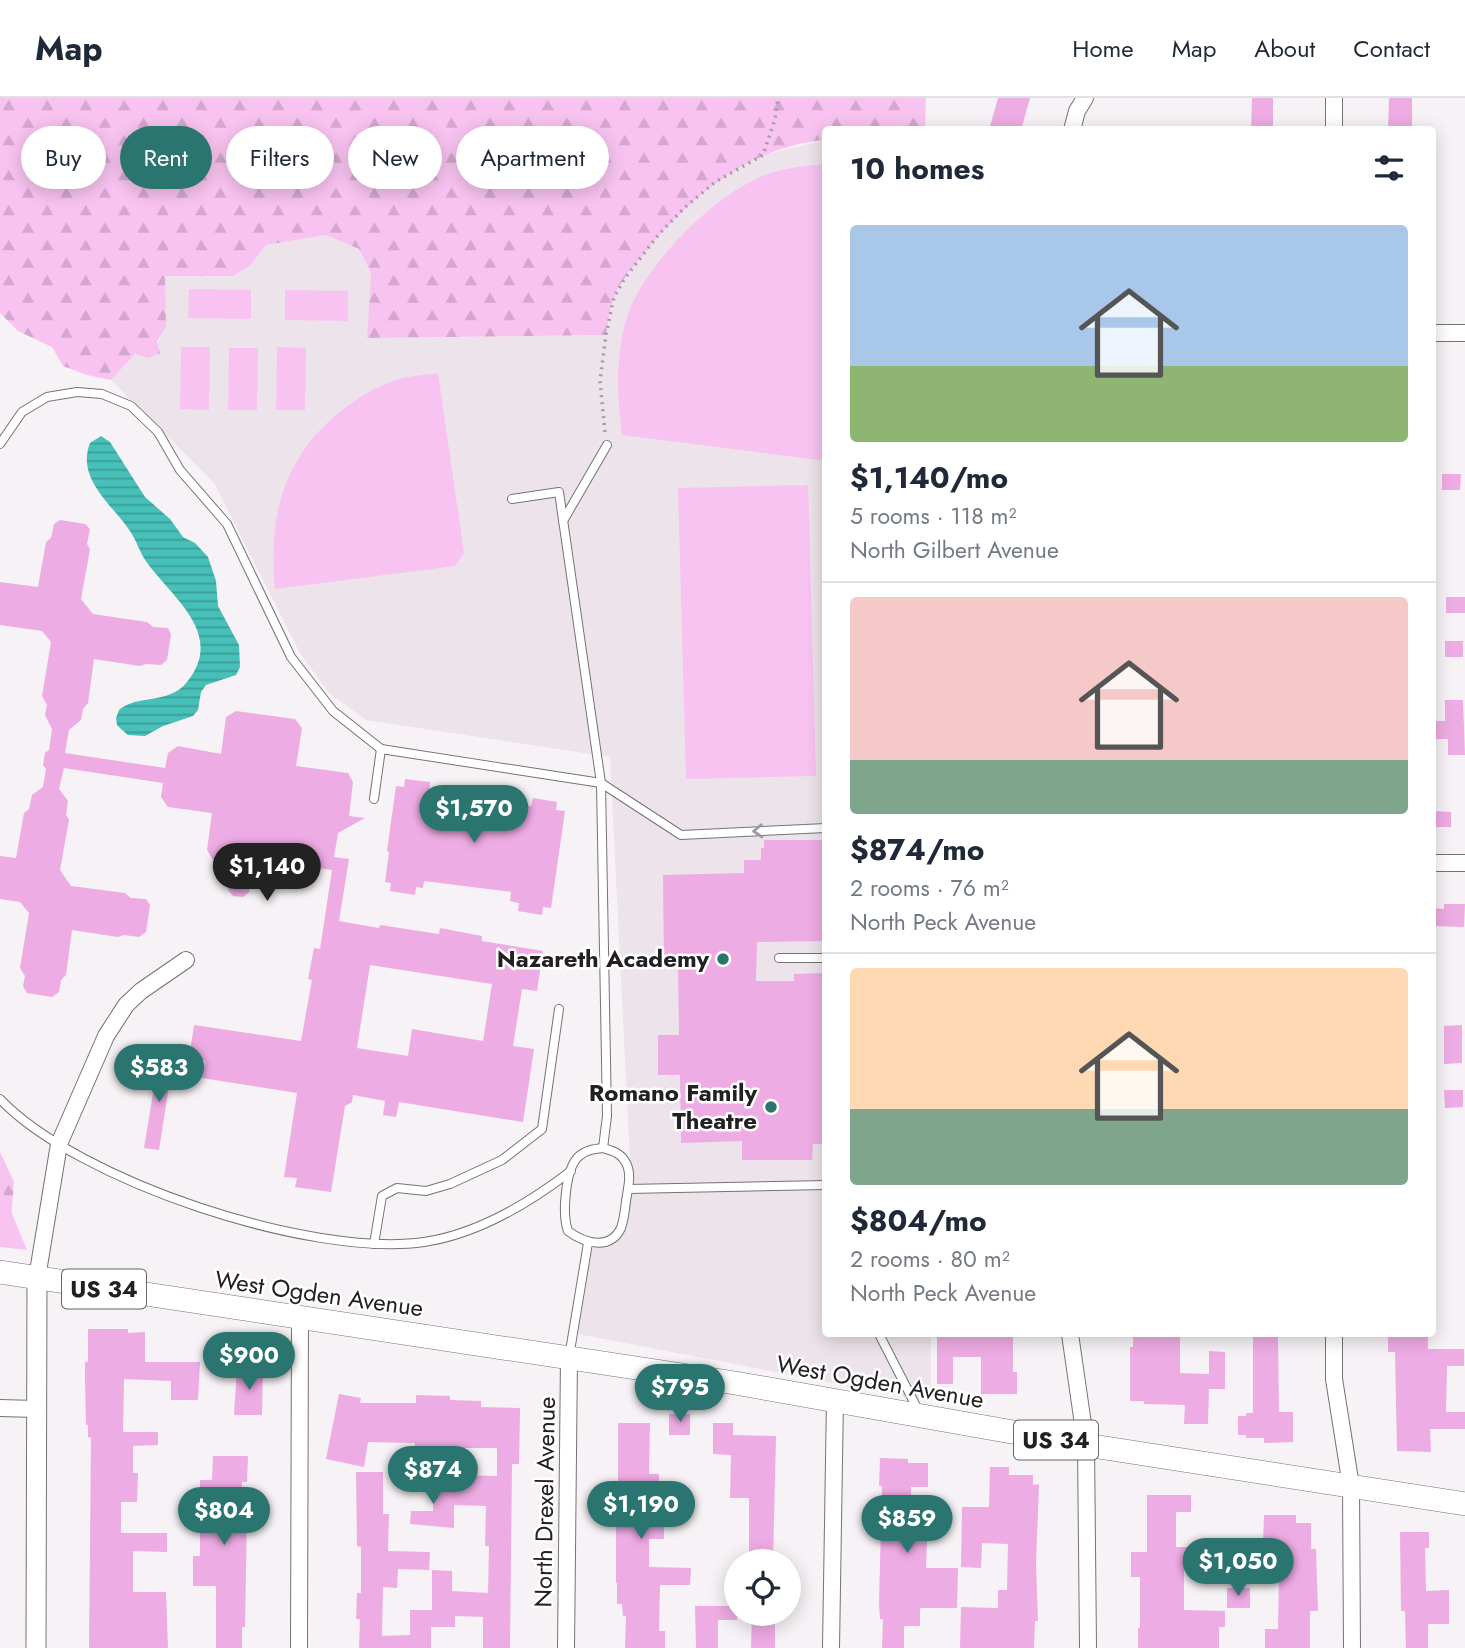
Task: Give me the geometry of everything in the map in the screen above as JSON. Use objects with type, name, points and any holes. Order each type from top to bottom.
[{"type":"main road","name":"US 34","points":[[0,1272],[37,1278]]},
{"type":"main road","name":"West Ogden Avenue","points":[[37,1278],[835,1399],[1086,1445],[1465,1504]]},
{"type":"street","points":[[1073,126],[1077,111],[1085,98]]},
{"type":"street","points":[[1334,98],[1334,126]]},
{"type":"street","points":[[1436,333],[1465,333]]},
{"type":"street","points":[[1436,863],[1465,863]]},
{"type":"street","points":[[36,1648],[37,1278],[59,1144],[106,1036],[120,1013],[141,990],[186,960]]},
{"type":"street","points":[[299,1648],[300,1318]]},
{"type":"street","points":[[1070,1337],[1086,1445],[1088,1648]]},
{"type":"street","points":[[1334,1337],[1334,1379],[1352,1486],[1352,1648]]},
{"type":"street","name":"North Drexel Avenue","points":[[566,1648],[569,1357]]},
{"type":"street","points":[[831,1648],[835,1399]]},
{"type":"street","points":[[0,1408],[36,1409]]},
{"type":"lane","points":[[0,444],[22,412],[47,397],[77,392],[103,394],[131,405],[158,432],[180,471],[227,524],[291,657],[333,711],[381,749],[601,783],[681,835],[822,828]]},
{"type":"lane","points":[[563,521],[607,445]]},
{"type":"lane","points":[[512,499],[559,492],[601,783],[607,1116],[603,1148]]},
{"type":"lane","points":[[374,799],[381,749]]},
{"type":"lane","points":[[779,958],[822,958]]},
{"type":"lane","points":[[374,1244],[382,1196],[397,1188],[426,1191],[450,1184],[502,1160],[542,1129],[559,1009]]},
{"type":"lane","points":[[0,1099],[32,1128],[89,1163],[118,1176],[212,1211],[296,1233],[374,1244],[424,1242],[472,1229],[504,1215],[543,1192],[570,1171]]},
{"type":"lane","points":[[603,1148],[614,1151],[627,1165],[630,1175],[628,1189],[622,1225],[617,1234],[610,1240],[588,1242],[568,1231],[563,1214],[571,1165],[584,1153],[603,1148]]},
{"type":"lane","points":[[628,1189],[822,1185]]},
{"type":"lane","points":[[569,1357],[588,1242]]},
{"type":"lane","points":[[880,1337],[920,1416]]},
{"type":"path","points":[[607,445],[600,382],[614,297],[642,256],[684,208],[715,183],[763,155],[775,119],[778,98]]},
{"type":"shaded area","name":"Nazareth Academy","points":[[822,141],[822,1337],[931,1337],[931,1402],[578,1334],[592,1246],[612,1243],[621,1237],[634,1173],[630,1161],[610,757],[366,720],[329,693],[300,653],[214,483],[111,380],[135,354],[149,358],[166,328],[164,276],[233,276],[250,266],[266,245],[326,235],[359,249],[371,273],[367,338],[606,335],[614,297],[659,234],[715,182],[763,155]]},
{"type":"green space","points":[[0,98],[926,98],[925,126],[822,126],[822,141],[773,152],[747,164],[701,195],[661,233],[627,275],[614,298],[606,335],[367,338],[371,273],[359,249],[326,235],[266,245],[250,266],[233,276],[165,276],[166,328],[157,341],[160,353],[149,358],[135,354],[111,380],[63,366],[52,347],[18,331],[0,313]]},
{"type":"green space","points":[[822,164],[822,460],[622,435],[618,390],[621,344],[628,314],[648,276],[680,237],[717,203],[754,180],[798,167]]},
{"type":"green space","points":[[189,289],[251,290],[251,319],[188,318]]},
{"type":"green space","points":[[285,290],[348,291],[348,321],[285,320]]},
{"type":"green space","points":[[181,347],[210,347],[209,410],[180,409]]},
{"type":"green space","points":[[277,347],[306,348],[305,410],[276,410]]},
{"type":"green space","points":[[229,348],[258,348],[257,410],[228,410]]},
{"type":"green space","points":[[438,373],[464,553],[455,566],[275,589],[273,561],[278,510],[285,486],[310,442],[349,405],[375,389],[403,378]]},
{"type":"green space","points":[[808,485],[816,776],[686,779],[678,488]]},
{"type":"green space","points":[[0,1152],[14,1182],[10,1232],[0,1233]]},
{"type":"green space","points":[[0,1185],[27,1250],[0,1247]]},
{"type":"water","points":[[101,436],[110,442],[145,497],[170,519],[183,537],[195,543],[208,557],[216,581],[218,606],[239,645],[240,667],[236,675],[206,685],[201,692],[198,710],[193,716],[163,726],[145,736],[128,735],[117,725],[119,710],[126,705],[162,697],[180,689],[197,665],[201,649],[192,618],[148,564],[130,531],[92,480],[87,456],[90,443]]},
{"type":"building","points":[[998,98],[1030,98],[1022,126],[990,126]]},
{"type":"building","points":[[1252,98],[1273,98],[1273,126],[1251,126]]},
{"type":"building","points":[[1389,98],[1412,98],[1412,126],[1388,126]]},
{"type":"building","points":[[1442,474],[1461,474],[1460,490],[1442,490]]},
{"type":"building","points":[[60,520],[85,524],[90,529],[87,544],[90,549],[81,599],[93,614],[147,622],[153,627],[168,628],[171,634],[167,660],[161,665],[140,666],[94,659],[88,703],[83,709],[81,720],[69,730],[65,753],[165,768],[168,753],[178,746],[221,754],[226,717],[236,711],[295,719],[302,728],[296,766],[348,773],[353,782],[349,816],[365,818],[338,833],[334,857],[349,859],[339,921],[439,934],[440,928],[482,936],[482,941],[543,951],[537,991],[522,989],[513,1046],[534,1049],[523,1122],[399,1102],[396,1117],[383,1115],[385,1101],[353,1095],[352,1102],[345,1106],[331,1192],[295,1187],[297,1178],[284,1177],[297,1093],[202,1078],[205,1061],[189,1059],[194,1025],[301,1041],[312,980],[308,979],[314,948],[320,949],[332,870],[281,862],[272,868],[253,865],[249,892],[243,897],[233,896],[228,890],[232,862],[213,860],[207,850],[212,813],[168,807],[161,797],[163,783],[64,768],[59,789],[68,801],[66,815],[69,820],[60,870],[71,886],[125,893],[131,898],[146,899],[150,905],[146,932],[139,937],[118,937],[72,930],[66,975],[61,980],[59,992],[52,997],[27,993],[23,986],[25,976],[20,968],[29,913],[20,902],[0,899],[0,856],[16,858],[24,813],[29,809],[32,795],[43,787],[46,769],[43,765],[45,753],[49,750],[52,729],[45,715],[47,705],[42,696],[51,642],[42,631],[0,625],[0,582],[38,587],[46,542],[51,538],[54,524]],"holes":[[[370,965],[492,984],[483,1041],[412,1029],[408,1056],[357,1048]]]},
{"type":"building","points":[[1446,597],[1465,597],[1465,613],[1446,613]]},
{"type":"building","points":[[1445,641],[1463,641],[1463,657],[1445,657]]},
{"type":"building","points":[[1445,700],[1463,700],[1465,755],[1448,755],[1448,739],[1436,739],[1436,721],[1445,721]]},
{"type":"building","points":[[405,779],[430,782],[429,791],[438,792],[437,800],[466,804],[469,788],[495,791],[493,808],[522,812],[523,805],[531,806],[533,798],[557,802],[556,810],[565,811],[551,908],[543,907],[542,915],[518,911],[519,903],[510,901],[511,892],[424,881],[423,888],[416,887],[415,895],[390,891],[391,883],[385,882],[387,851],[396,786],[404,787]]},
{"type":"building","points":[[1436,811],[1451,812],[1451,827],[1436,827]]},
{"type":"building","points":[[764,840],[822,840],[822,941],[757,942],[756,981],[794,981],[794,974],[822,973],[822,1144],[813,1144],[812,1160],[742,1160],[742,1141],[681,1143],[680,1075],[658,1075],[658,1035],[679,1035],[678,968],[664,968],[663,875],[744,873],[744,860],[761,860],[761,848],[764,848]]},
{"type":"building","points":[[1444,904],[1465,904],[1464,927],[1436,926],[1436,908],[1444,909]]},
{"type":"building","points":[[1462,1025],[1462,1063],[1444,1064],[1444,1026]]},
{"type":"building","points":[[159,1057],[173,1060],[159,1150],[144,1148]]},
{"type":"building","points":[[1444,1090],[1463,1090],[1463,1107],[1445,1108]]},
{"type":"building","points":[[88,1329],[128,1329],[128,1333],[145,1332],[145,1362],[200,1362],[198,1400],[171,1400],[171,1381],[124,1379],[123,1432],[158,1432],[158,1445],[133,1446],[133,1473],[138,1473],[137,1502],[121,1502],[121,1533],[167,1533],[167,1552],[133,1551],[133,1592],[166,1592],[168,1648],[89,1648],[91,1438],[88,1437],[86,1425],[85,1382]]},
{"type":"building","points":[[937,1337],[1013,1337],[1013,1372],[1017,1372],[1017,1394],[981,1394],[981,1357],[953,1357],[953,1384],[937,1384]]},
{"type":"building","points":[[1133,1337],[1180,1337],[1180,1373],[1209,1374],[1209,1351],[1225,1352],[1225,1389],[1209,1389],[1208,1424],[1184,1424],[1185,1405],[1130,1401],[1130,1347],[1133,1347]]},
{"type":"building","points":[[1253,1337],[1278,1337],[1279,1412],[1293,1412],[1293,1442],[1264,1443],[1264,1438],[1238,1435],[1238,1416],[1253,1413]]},
{"type":"building","points":[[1388,1337],[1428,1337],[1428,1349],[1464,1349],[1464,1366],[1447,1366],[1446,1412],[1465,1412],[1465,1429],[1430,1429],[1431,1452],[1397,1451],[1395,1352],[1388,1352]]},
{"type":"building","points":[[237,1368],[263,1368],[262,1415],[234,1415]]},
{"type":"building","points":[[339,1394],[361,1398],[360,1403],[416,1403],[416,1395],[450,1396],[450,1400],[481,1401],[481,1407],[520,1408],[519,1464],[512,1464],[510,1648],[483,1648],[483,1617],[455,1616],[455,1627],[431,1627],[431,1648],[359,1648],[360,1619],[356,1619],[357,1593],[361,1593],[361,1547],[357,1546],[356,1472],[383,1472],[383,1514],[389,1514],[388,1551],[430,1552],[429,1570],[398,1569],[397,1588],[383,1587],[382,1636],[410,1635],[410,1610],[432,1610],[432,1570],[452,1571],[452,1591],[488,1593],[486,1506],[454,1505],[454,1528],[410,1524],[411,1511],[433,1511],[433,1469],[414,1469],[415,1443],[368,1442],[364,1467],[326,1459]],"holes":[[[456,1448],[497,1448],[497,1476],[456,1475]]]},
{"type":"building","points":[[669,1414],[690,1414],[690,1435],[669,1435]]},
{"type":"building","points":[[618,1423],[650,1423],[649,1474],[659,1474],[659,1509],[664,1509],[664,1539],[649,1539],[649,1567],[691,1568],[690,1585],[660,1585],[659,1631],[665,1631],[665,1648],[625,1648],[626,1616],[623,1616],[622,1604],[617,1604],[616,1583],[616,1524],[621,1525],[622,1488],[618,1488]]},
{"type":"building","points":[[713,1423],[733,1423],[733,1435],[776,1436],[773,1549],[749,1549],[749,1498],[730,1498],[731,1455],[713,1454]]},
{"type":"building","points":[[213,1456],[248,1456],[247,1482],[242,1482],[241,1513],[247,1513],[245,1627],[242,1627],[242,1648],[216,1648],[216,1586],[193,1586],[193,1556],[200,1556],[200,1480],[212,1480]]},
{"type":"building","points":[[880,1458],[928,1463],[928,1487],[911,1487],[911,1516],[931,1516],[926,1568],[958,1568],[957,1608],[920,1608],[920,1626],[904,1626],[904,1648],[882,1648],[883,1619],[880,1619],[879,1603],[882,1486],[879,1486]]},
{"type":"building","points":[[990,1467],[1009,1467],[1009,1475],[1033,1475],[1033,1485],[1039,1484],[1036,1564],[1038,1621],[1035,1621],[1034,1648],[960,1648],[961,1607],[998,1608],[998,1590],[1007,1590],[1008,1544],[982,1543],[981,1568],[961,1567],[962,1507],[989,1507]]},
{"type":"building","points":[[1147,1495],[1191,1495],[1191,1512],[1176,1512],[1176,1547],[1220,1547],[1220,1565],[1184,1565],[1184,1610],[1225,1611],[1225,1627],[1219,1627],[1219,1648],[1138,1648],[1140,1577],[1131,1577],[1131,1552],[1147,1552]]},
{"type":"building","points":[[1264,1515],[1296,1515],[1296,1523],[1311,1523],[1311,1549],[1316,1549],[1318,1611],[1310,1611],[1310,1648],[1265,1648],[1265,1629],[1278,1629],[1279,1573],[1262,1573]]},
{"type":"building","points":[[1400,1532],[1429,1532],[1429,1548],[1425,1548],[1426,1591],[1449,1590],[1449,1624],[1428,1624],[1428,1648],[1406,1648],[1405,1611],[1401,1611]]},
{"type":"building","points":[[1227,1588],[1250,1588],[1250,1608],[1227,1608]]},
{"type":"building","points":[[695,1606],[724,1606],[724,1620],[718,1620],[718,1648],[696,1648]]},
{"type":"building","points":[[752,1626],[775,1626],[775,1648],[751,1648]]},
{"type":"place","name":"Nazareth Academy","points":[[723,959]]},
{"type":"place","name":"Romano Family Theatre","points":[[771,1107]]}]
